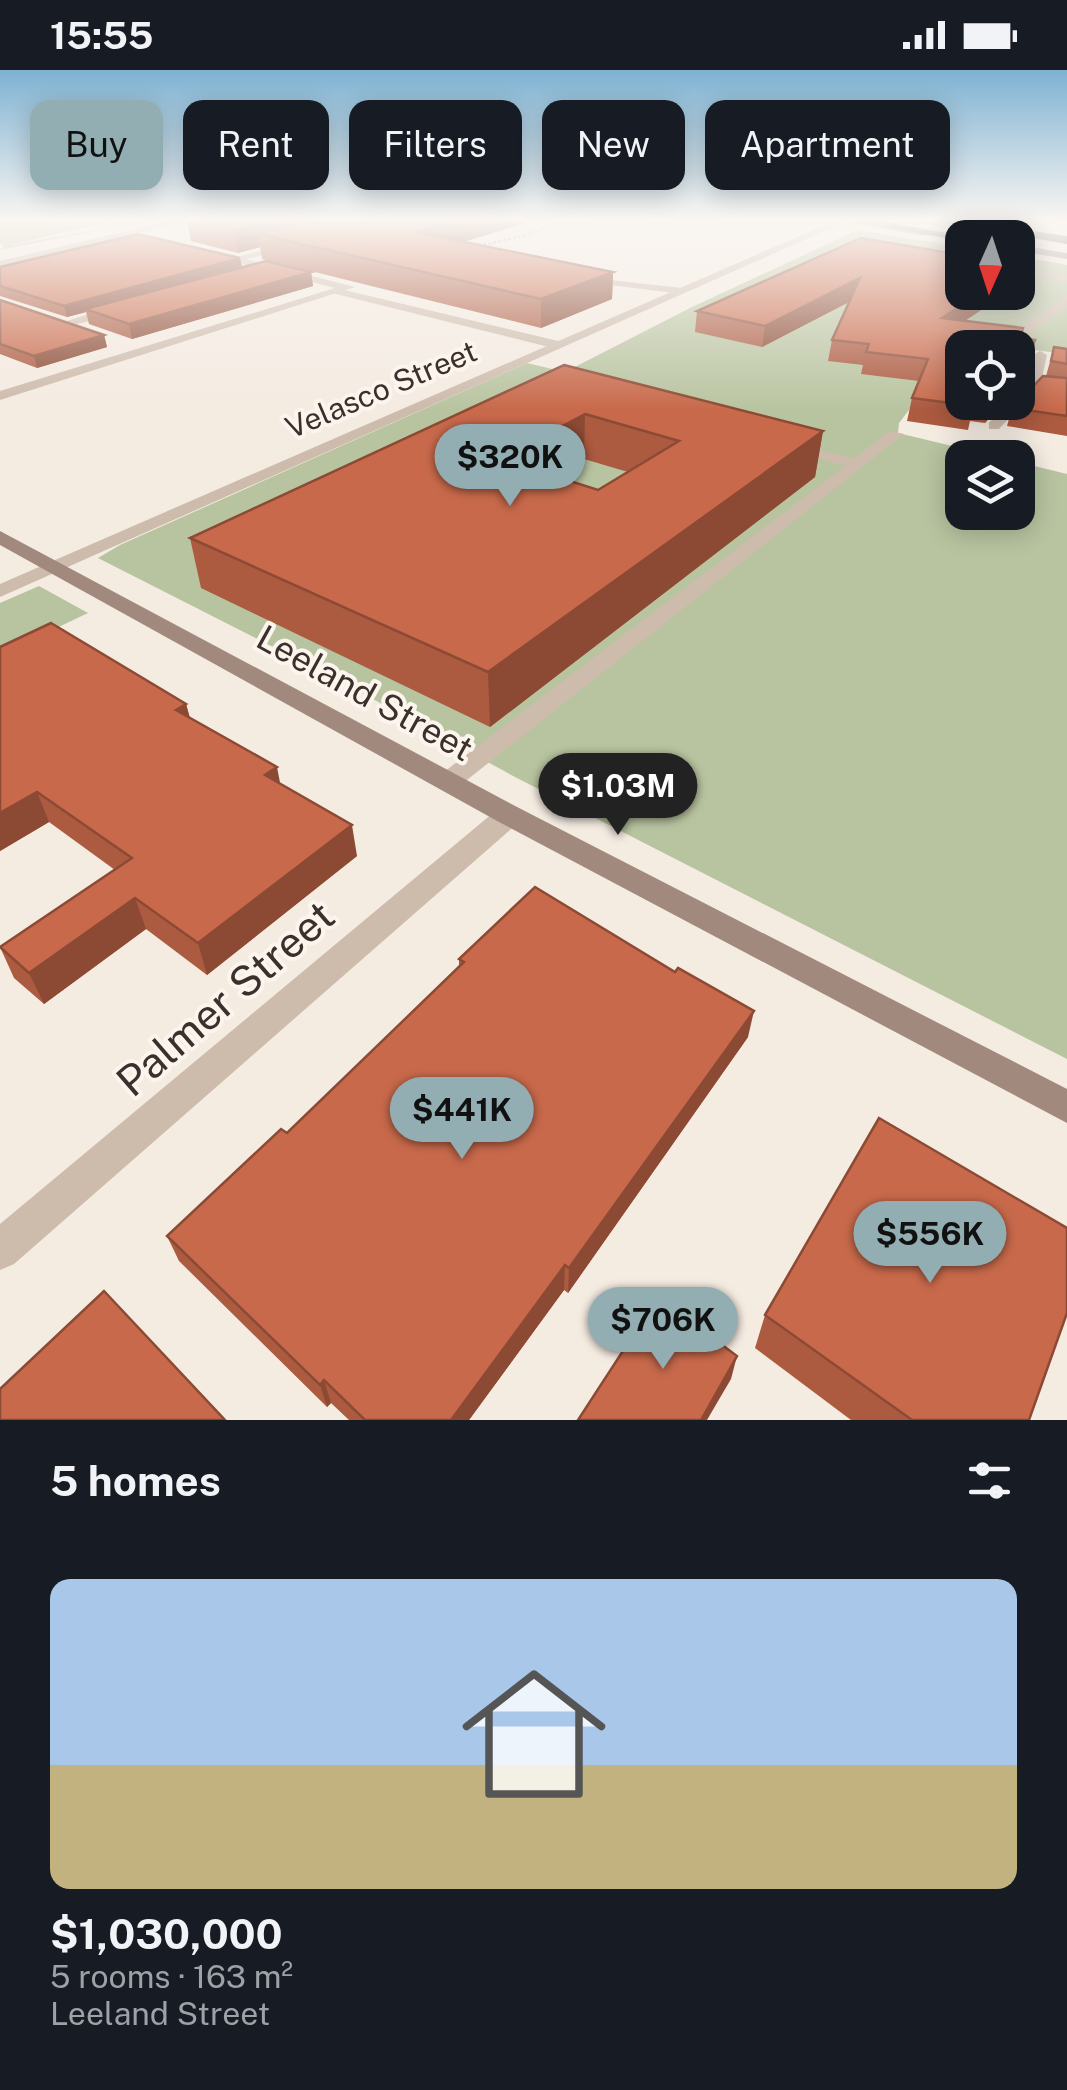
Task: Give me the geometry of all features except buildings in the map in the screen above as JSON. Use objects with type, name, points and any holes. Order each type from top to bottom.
[{"type":"main road","name":"Leeland Street","points":[[0,537],[509,815],[1067,1107]]},
{"type":"street","points":[[326,284],[557,345]]},
{"type":"street","points":[[627,284],[682,291]]},
{"type":"street","name":"Velasco Street","points":[[0,591],[698,284]]},
{"type":"street","points":[[0,396],[342,289]]},
{"type":"street","points":[[1025,330],[1067,300]]},
{"type":"street","points":[[63,324],[132,305]]},
{"type":"street","points":[[47,318],[94,335]]},
{"type":"street","points":[[126,346],[142,351]]},
{"type":"street","points":[[1035,376],[1040,355]]},
{"type":"street","points":[[1035,385],[1067,390]]},
{"type":"street","points":[[994,426],[1000,420]]},
{"type":"street","points":[[449,781],[896,434]]},
{"type":"street","points":[[766,439],[856,464]]},
{"type":"street","name":"Palmer Street","points":[[0,1250],[509,815]]},
{"type":"green space","points":[[742,284],[945,284],[945,310],[1035,310],[1035,284],[1067,284],[1067,354],[1035,350],[1035,330],[945,330],[945,363],[899,423],[898,433],[945,444],[945,530],[1035,530],[1035,466],[1067,474],[1067,1059],[515,777],[342,682],[98,558],[527,363],[565,372]]},
{"type":"green space","points":[[39,586],[88,613],[0,655],[0,603]]}]
